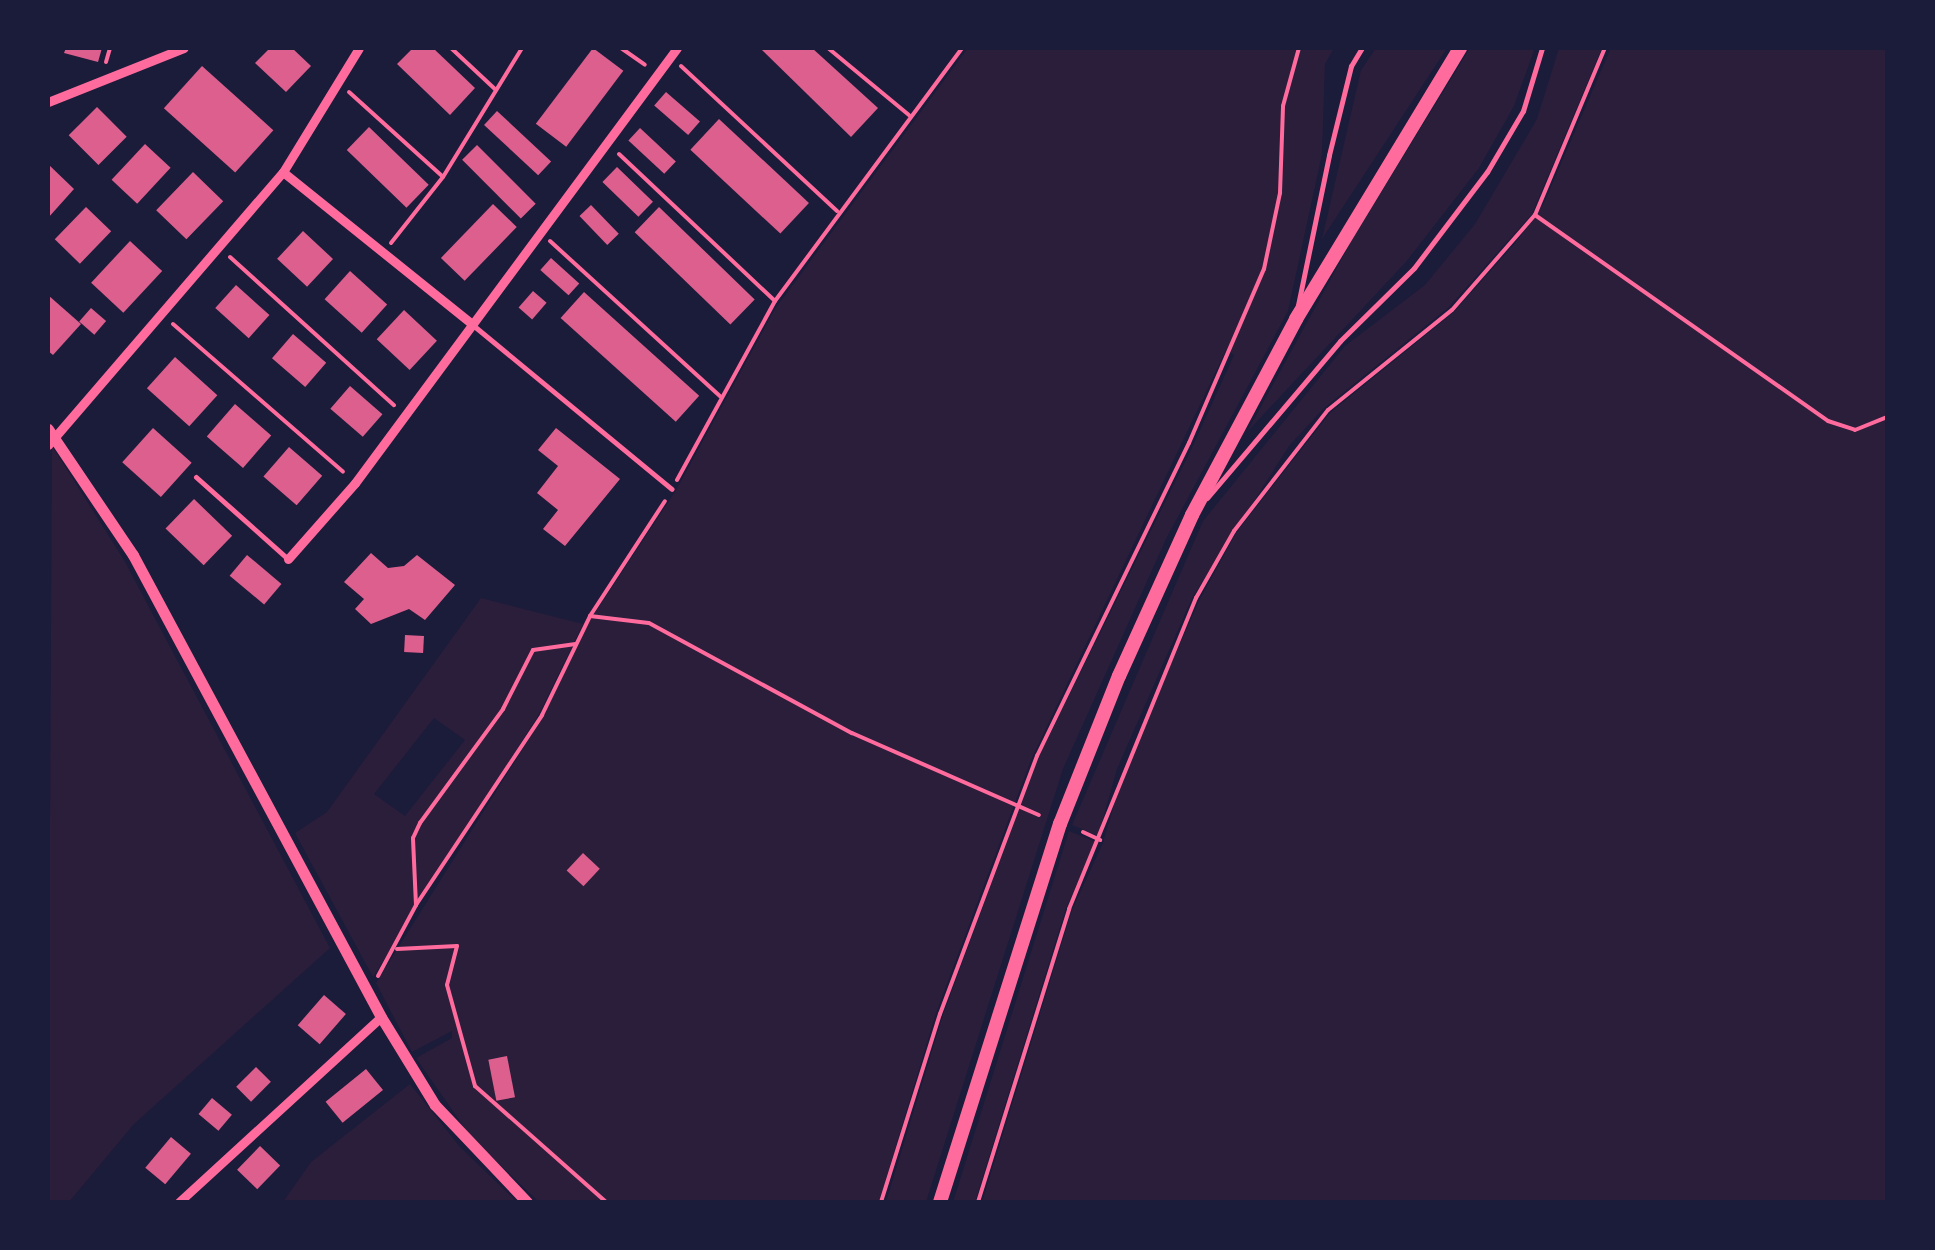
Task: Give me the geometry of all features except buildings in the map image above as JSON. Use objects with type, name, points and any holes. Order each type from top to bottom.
[{"type":"main road","points":[[940,1202],[1060,824],[1192,516],[1296,319],[1460,48]]},
{"type":"street","points":[[48,102],[184,48]]},
{"type":"street","points":[[359,48],[283,172],[50,437],[133,555],[381,1017],[465,1142],[528,1202]]},
{"type":"street","points":[[288,559],[355,483],[673,52]]},
{"type":"street","points":[[283,172],[472,324]]},
{"type":"street","points":[[179,1202],[381,1017]]},
{"type":"lane","points":[[1296,319],[1328,155],[1351,66],[1362,48]]},
{"type":"lane","points":[[1192,516],[1340,341],[1414,268],[1487,172],[1524,111],[1542,48]]},
{"type":"lane","points":[[472,324],[672,489]]},
{"type":"lane","points":[[196,478],[288,559]]},
{"type":"path","points":[[452,48],[497,90]]},
{"type":"path","points":[[383,253],[443,177],[522,48]]},
{"type":"path","points":[[621,48],[656,73]]},
{"type":"path","points":[[828,48],[910,115]]},
{"type":"path","points":[[365,990],[396,948],[416,905],[542,715],[590,616],[672,489],[774,301],[837,211],[962,48]]},
{"type":"path","points":[[882,1202],[940,1014],[1019,805],[1264,269],[1280,193],[1283,106],[1299,48]]},
{"type":"path","points":[[978,1202],[1050,965],[1100,840],[1120,770],[1196,598],[1234,531],[1328,410],[1452,310],[1534,215],[1605,48]]},
{"type":"path","points":[[673,52],[837,211]]},
{"type":"path","points":[[338,82],[443,177]]},
{"type":"path","points":[[605,140],[774,301]]},
{"type":"path","points":[[1534,215],[1828,420],[1855,430],[1888,417]]},
{"type":"path","points":[[539,231],[721,398]]},
{"type":"path","points":[[219,248],[405,415]]},
{"type":"path","points":[[162,314],[355,483]]},
{"type":"path","points":[[590,616],[649,623],[852,733],[1039,814]]},
{"type":"path","points":[[416,905],[413,838],[420,823],[503,710],[533,650],[576,644]]},
{"type":"path","points":[[1082,832],[1100,840]]},
{"type":"path","points":[[396,948],[457,946],[446,985],[475,1086],[606,1202]]},
{"type":"shaded area","points":[[968,48],[1334,48],[1325,64],[1322,154],[1288,311],[1166,539],[1063,769],[926,1202],[886,1202],[943,1015],[1038,758],[1192,448],[1234,355],[1226,350],[1031,760],[936,1013],[879,1202],[539,1202],[471,1137],[416,1058],[452,1038],[452,1031],[412,1052],[376,983],[544,715],[587,625],[675,492],[775,309]]},
{"type":"shaded area","points":[[1376,48],[1447,48],[1322,239],[1361,70]]},
{"type":"shaded area","points":[[1470,48],[1535,48],[1514,106],[1479,168],[1406,262],[1247,432],[1352,240]]},
{"type":"shaded area","points":[[1559,48],[1602,48],[1532,214],[1449,307],[1323,409],[1289,446],[1192,598],[1117,769],[1098,836],[1072,825],[1203,521],[1345,346],[1425,285],[1475,224],[1537,119]]},
{"type":"shaded area","points":[[1611,48],[1887,48],[1887,1202],[982,1202],[1072,910],[1103,843],[1124,770],[1199,601],[1236,533],[1330,413],[1454,312],[1517,241],[1544,203]]},
{"type":"shaded area","points":[[52,446],[124,560],[330,948],[134,1124],[69,1202],[48,1202]]},
{"type":"shaded area","points":[[481,598],[583,624],[539,714],[373,977],[295,833],[327,812]],"holes":[[[434,718],[465,740],[405,816],[374,794]]]},
{"type":"shaded area","points":[[1069,831],[1096,842],[1066,908],[975,1202],[953,1202]]},
{"type":"shaded area","points":[[410,1084],[460,1147],[517,1202],[283,1202],[311,1162]]}]
